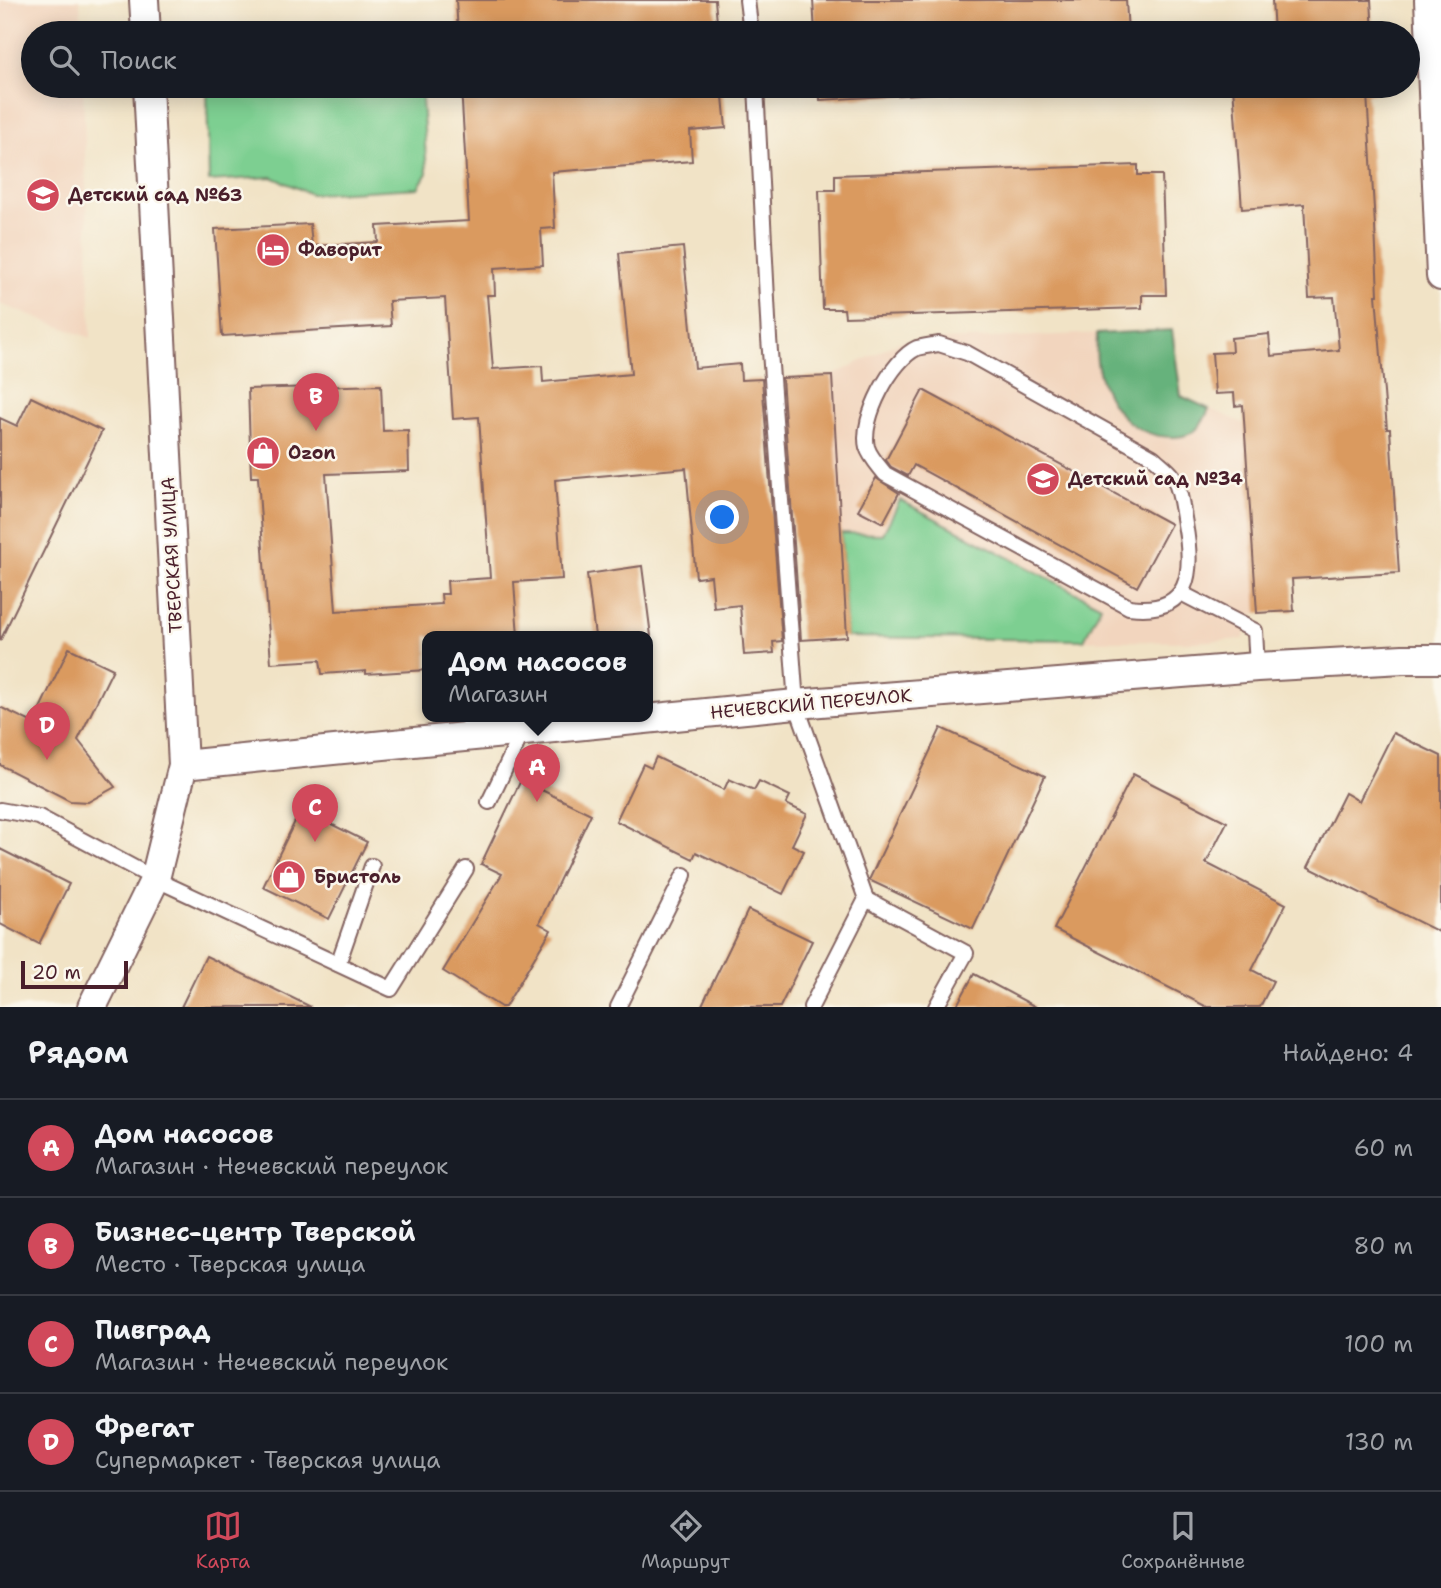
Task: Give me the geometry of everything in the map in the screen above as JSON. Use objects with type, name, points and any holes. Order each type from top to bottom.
[{"type":"street","points":[[144,0],[145,21]]},
{"type":"street","points":[[1429,0],[1441,276]]},
{"type":"street","name":"ТВЕРСКАЯ УЛИЦА","points":[[92,1007],[155,879],[183,765],[149,98]]},
{"type":"street","name":"НЕЧЕВСКИЙ ПЕРЕУЛОК","points":[[653,718],[1257,667],[1403,659],[1441,660]]},
{"type":"street","name":"НЕЧЕВСКИЙ ПЕРЕУЛОК","points":[[183,765],[614,722]]},
{"type":"lane","points":[[747,0],[750,21]]},
{"type":"lane","points":[[757,98],[769,338],[796,704],[866,898],[966,953],[936,1007]]},
{"type":"lane","points":[[939,344],[967,353],[1153,457],[1172,474],[1179,492],[1190,550],[1188,576],[1181,593],[1167,605],[1149,609],[1129,607],[885,474],[867,446],[867,426],[892,369],[916,349],[939,344]]},
{"type":"lane","points":[[1181,593],[1255,631],[1257,667]]},
{"type":"lane","points":[[489,802],[523,731]]},
{"type":"lane","points":[[0,810],[39,817],[155,879],[391,989],[466,869]]},
{"type":"lane","points":[[338,964],[372,866]]},
{"type":"lane","points":[[618,1007],[684,875]]},
{"type":"lane","points":[[811,1007],[866,898]]},
{"type":"shaded area","name":"Детский сад №63","points":[[0,0],[80,0],[81,21],[21,21],[21,98],[83,98],[91,338],[0,304]]},
{"type":"shaded area","name":"Детский сад №34","points":[[1172,330],[1181,396],[1245,424],[1257,613],[1248,616],[1244,639],[1193,642],[847,637],[832,376],[899,342]]},
{"type":"green space","points":[[207,98],[422,98],[427,173],[418,188],[311,194],[272,177],[209,181]]},
{"type":"green space","points":[[1172,330],[1181,396],[1209,409],[1197,429],[1188,435],[1175,437],[1146,432],[1124,417],[1115,407],[1102,382],[1096,354],[1097,334]]},
{"type":"green space","points":[[900,500],[1101,606],[1084,640],[847,637],[841,533],[883,534]]},
{"type":"building","points":[[456,0],[715,0],[717,21],[457,21]]},
{"type":"building","points":[[813,0],[1126,0],[1127,21],[814,21]]},
{"type":"building","points":[[1272,0],[1371,0],[1372,21],[1273,21]]},
{"type":"building","points":[[462,98],[723,98],[726,128],[690,131],[692,161],[552,172],[555,228],[541,229],[543,265],[494,268],[495,295],[487,295],[493,369],[542,366],[543,382],[631,374],[619,253],[683,247],[695,368],[740,364],[741,380],[762,379],[782,641],[773,642],[774,653],[744,655],[740,605],[714,608],[711,576],[696,578],[686,468],[555,480],[562,579],[514,582],[518,631],[422,631],[422,670],[322,674],[320,660],[271,663],[258,477],[251,477],[248,389],[381,385],[383,431],[408,430],[409,471],[326,474],[336,611],[442,604],[441,594],[448,594],[447,581],[490,578],[479,417],[453,419],[445,298],[389,301],[391,326],[222,336],[215,229],[310,224],[312,246],[378,242],[377,226],[469,221]]},
{"type":"building","points":[[820,98],[854,98],[820,100]]},
{"type":"building","points":[[1234,98],[1367,98],[1376,295],[1387,429],[1390,429],[1399,573],[1292,579],[1294,611],[1257,613],[1243,405],[1235,406],[1234,393],[1215,394],[1212,353],[1232,352],[1231,338],[1269,334],[1271,356],[1339,350],[1334,297],[1309,298],[1304,204],[1242,209]]},
{"type":"building","points":[[1138,165],[1138,175],[1162,175],[1166,295],[1142,295],[1142,308],[845,317],[844,309],[823,309],[819,190],[835,190],[835,175]]},
{"type":"building","points":[[832,376],[847,637],[801,640],[782,378]]},
{"type":"building","points":[[923,390],[1171,524],[1137,587],[914,465],[908,476],[891,467],[886,460]]},
{"type":"building","points":[[31,397],[102,431],[0,641],[0,418],[17,426]]},
{"type":"building","points":[[876,478],[899,493],[883,523],[858,510]]},
{"type":"building","points":[[642,566],[650,631],[594,631],[587,574]]},
{"type":"building","points":[[69,648],[113,669],[78,740],[115,787],[88,802],[70,801],[0,765],[0,707],[33,723]]},
{"type":"building","points":[[941,728],[1045,776],[973,929],[869,880]]},
{"type":"building","points":[[1393,733],[1441,756],[1441,933],[1308,867],[1345,793],[1359,801]]},
{"type":"building","points":[[656,757],[724,790],[729,779],[754,790],[759,781],[790,796],[786,804],[807,814],[792,845],[804,851],[783,894],[696,852],[693,859],[616,821],[643,764],[651,768]]},
{"type":"building","points":[[1133,774],[1227,822],[1206,863],[1286,904],[1252,970],[1273,981],[1260,1007],[1207,1007],[1054,929]]},
{"type":"building","points":[[521,780],[591,814],[539,923],[551,930],[505,1007],[501,1007],[443,971],[502,874],[481,864]]},
{"type":"building","points":[[301,809],[367,842],[329,919],[263,887]]},
{"type":"building","points":[[0,849],[69,884],[39,944],[0,924]]},
{"type":"building","points":[[748,910],[812,941],[780,1007],[701,1007]]},
{"type":"building","points":[[206,956],[311,1007],[181,1007]]},
{"type":"building","points":[[974,974],[1036,1007],[956,1007]]},
{"type":"place","name":"Детский сад №63","points":[[43,195]]},
{"type":"place","name":"Фаворит","points":[[273,250]]},
{"type":"place","name":"Бизнес-центр Тверской","points":[[316,431]]},
{"type":"place","name":"Ozon","points":[[263,453]]},
{"type":"place","name":"Детский сад №34","points":[[1043,479]]},
{"type":"place","name":"Фрегат","points":[[47,760]]},
{"type":"place","name":"Дом насосов","points":[[537,802]]},
{"type":"place","name":"Пивград","points":[[315,842]]},
{"type":"place","name":"Бристоль","points":[[289,877]]}]
